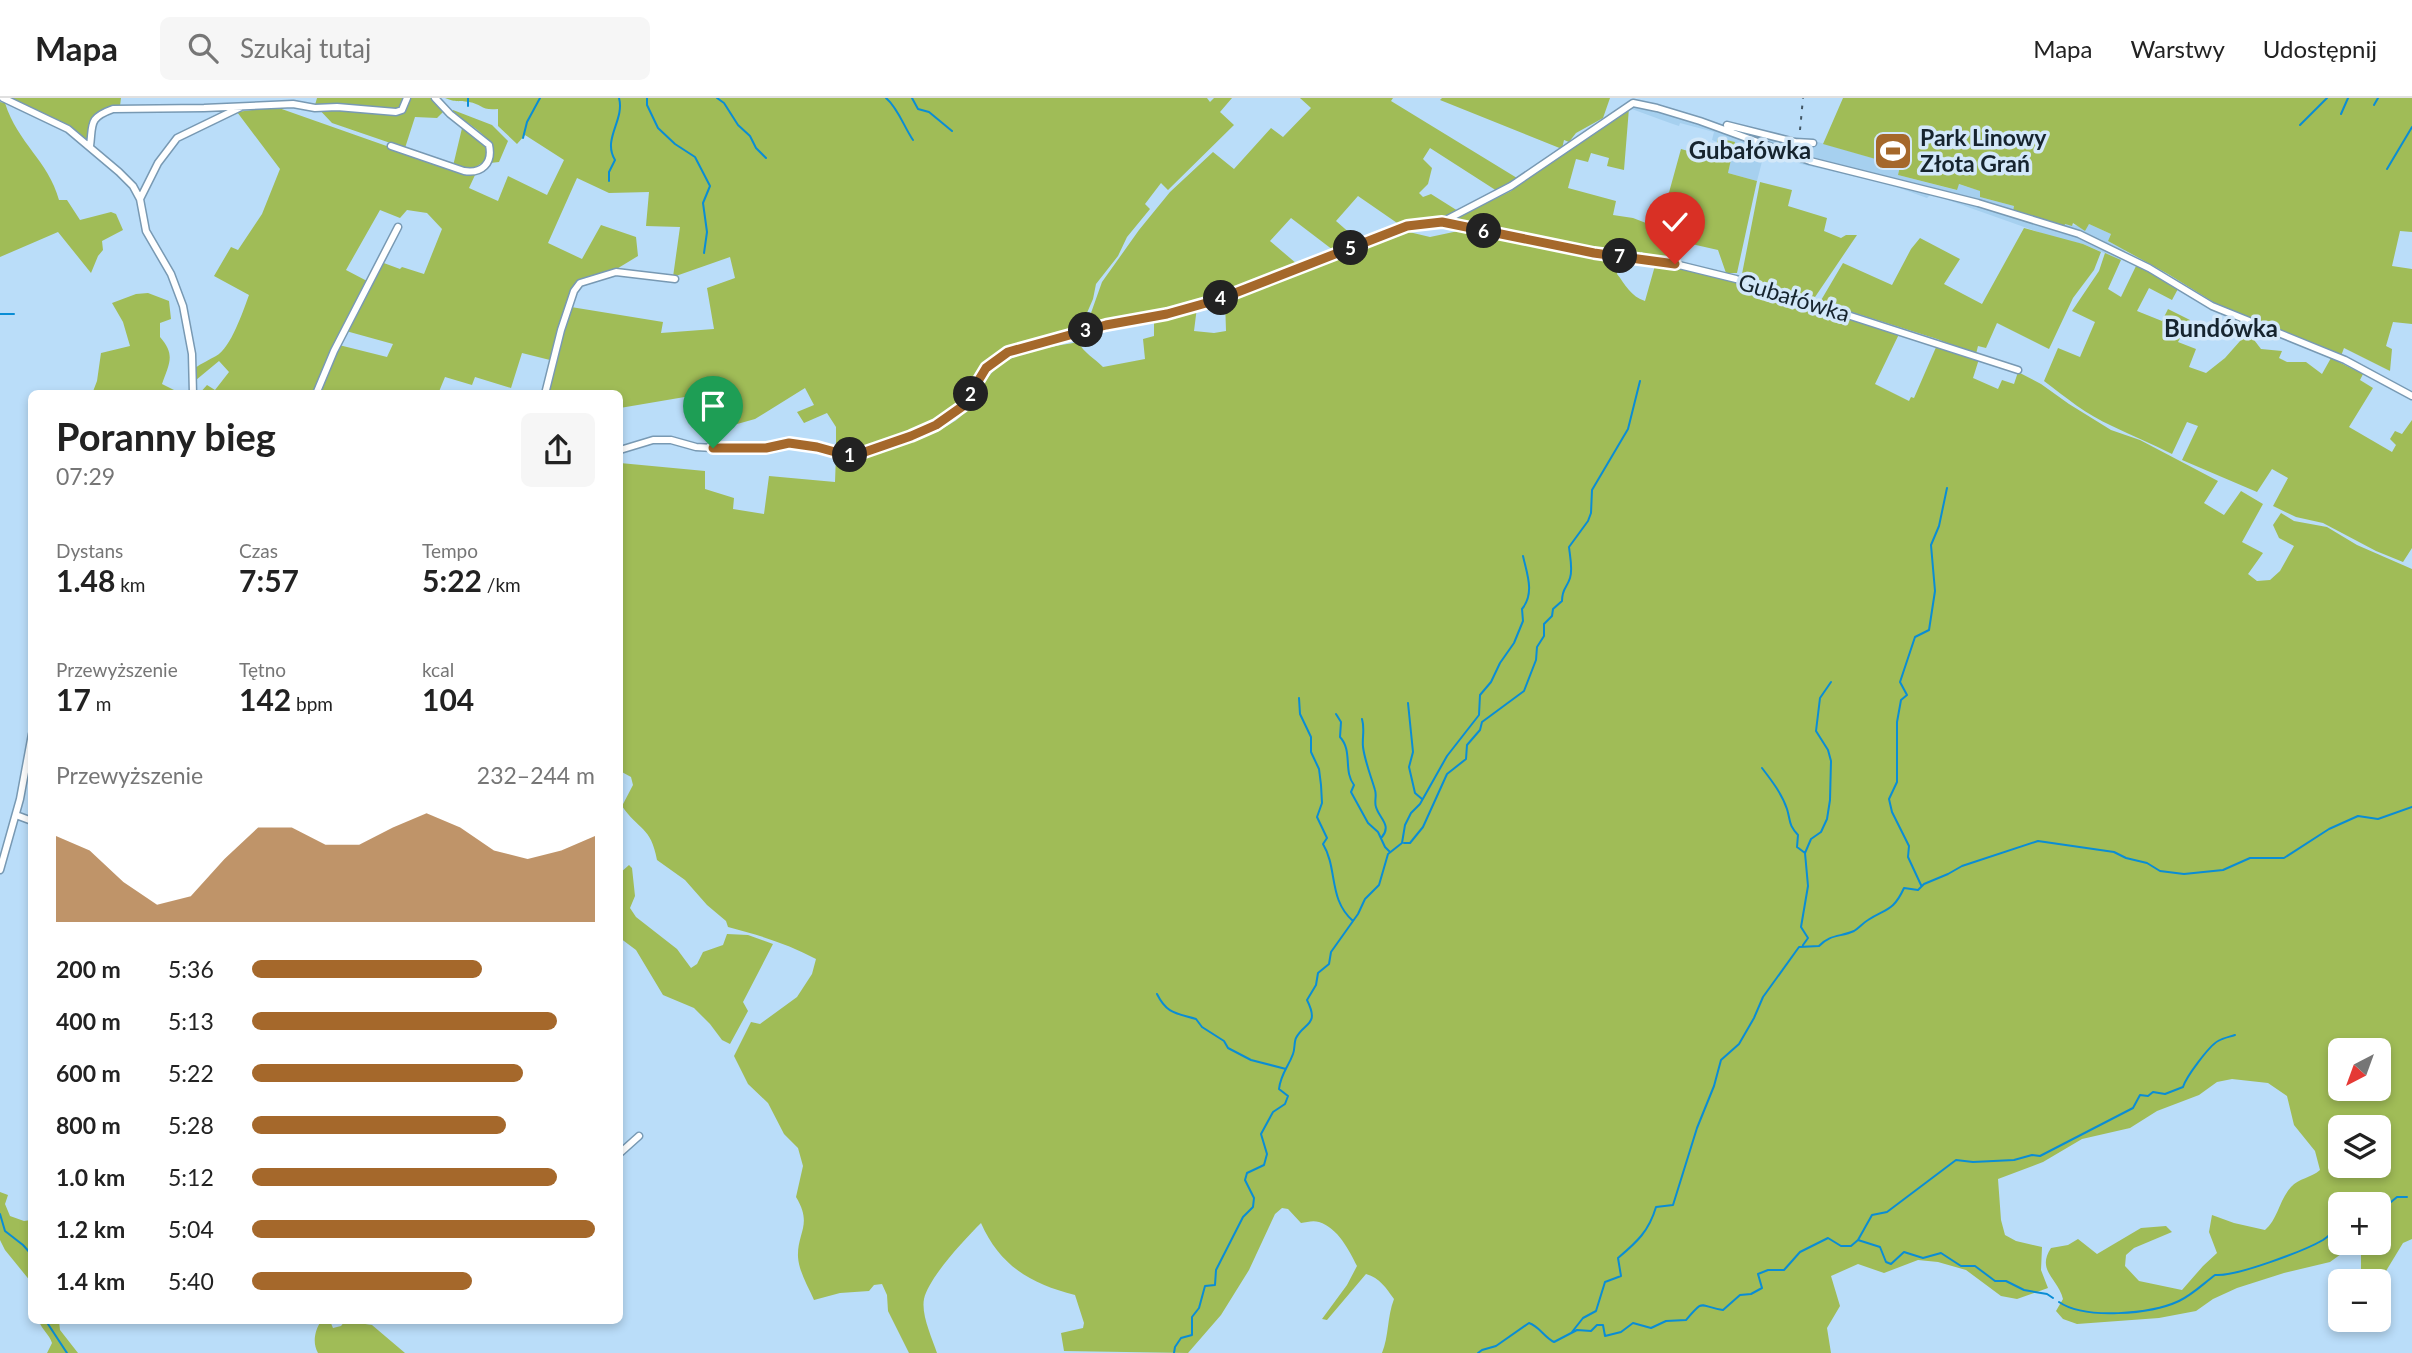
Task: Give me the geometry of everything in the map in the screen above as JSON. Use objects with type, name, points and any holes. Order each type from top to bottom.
[{"type":"street","points":[[3,98],[68,129],[133,186],[140,199],[146,231],[171,274],[183,306],[192,354],[193,390]]},
{"type":"street","points":[[90,146],[89,131],[93,121],[102,113],[113,109],[293,104],[315,108],[396,112],[402,110],[407,98]]},
{"type":"street","points":[[391,146],[464,171],[474,173],[485,166],[491,152],[489,145],[450,114],[435,98]]},
{"type":"street","name":"Gubałówka","points":[[1442,222],[1511,186],[1633,103],[1657,107],[1810,161],[1978,203],[2078,234],[2141,264],[2212,306],[2345,360],[2412,396]]},
{"type":"street","points":[[140,199],[158,163],[177,138],[242,107]]},
{"type":"street","points":[[1727,125],[1794,142],[1813,143]]},
{"type":"street","name":"Gubałówka","points":[[623,449],[653,440],[677,441],[696,447],[713,448],[766,448],[789,443],[846,455],[859,454],[936,425],[963,406],[986,368],[1008,352],[1106,325],[1167,314],[1217,300],[1407,226],[1442,222],[1594,253],[1675,264],[1736,279],[2018,370]]},
{"type":"street","points":[[318,390],[334,351],[398,227]]},
{"type":"street","points":[[546,390],[561,330],[574,292],[580,283],[616,272],[675,279]]},
{"type":"street","points":[[0,870],[16,815],[28,754]]},
{"type":"street","points":[[16,815],[28,820]]},
{"type":"street","points":[[0,842],[6,849]]},
{"type":"street","points":[[623,1150],[639,1136]]},
{"type":"shaded area","points":[[1631,100],[1668,108],[1724,127],[1801,145],[1818,142],[1900,166],[1898,175],[1956,190],[1958,184],[1981,191],[1980,197],[2014,206],[2013,210],[2065,224],[2089,224],[2111,234],[2108,241],[2125,250],[2121,260],[2083,244],[2055,238],[1931,194],[1927,198],[1891,185],[1801,164],[1765,150],[1757,181],[1728,173],[1735,142],[1718,138],[1717,142],[1712,140],[1714,132],[1680,123],[1679,126],[1629,108]]},
{"type":"green space","points":[[10,98],[121,98],[120,106],[90,122],[88,140],[85,141]]},
{"type":"green space","points":[[317,98],[432,98],[444,111],[437,118],[415,117],[405,148],[332,123],[315,105]]},
{"type":"green space","points":[[445,98],[1207,98],[1210,102],[1214,98],[1232,98],[1220,112],[1234,125],[1168,190],[1161,183],[1145,204],[1150,209],[1127,237],[1118,256],[1096,284],[1093,299],[1080,329],[1005,349],[977,377],[955,409],[938,422],[891,442],[846,452],[836,449],[836,427],[827,413],[804,423],[797,412],[814,405],[805,388],[755,419],[730,426],[720,391],[623,407],[623,390],[547,390],[571,307],[663,322],[661,333],[714,329],[707,288],[735,278],[730,257],[673,277],[680,227],[646,226],[649,192],[609,193],[577,178],[548,243],[582,259],[601,225],[636,237],[638,256],[610,273],[580,281],[550,360],[522,353],[511,388],[475,377],[472,385],[445,377],[440,390],[320,390],[339,345],[387,357],[393,344],[346,331],[381,262],[424,274],[442,229],[427,213],[407,210],[400,218],[380,210],[346,270],[367,281],[317,390],[215,390],[229,372],[219,361],[196,380],[195,368],[216,356],[227,345],[249,295],[214,276],[231,247],[238,250],[262,214],[280,169],[237,112],[276,107],[475,175],[469,188],[498,201],[508,176],[547,195],[564,160],[525,135],[517,144],[498,126],[498,109]]},
{"type":"green space","points":[[1300,98],[1393,98],[1391,101],[1517,178],[1497,191],[1430,148],[1423,159],[1432,168],[1428,184],[1419,193],[1423,197],[1431,194],[1458,211],[1400,225],[1358,196],[1336,221],[1360,242],[1333,250],[1291,218],[1270,241],[1297,264],[1219,297],[1154,315],[1086,327],[1102,282],[1170,192],[1213,152],[1234,169],[1271,128],[1283,137],[1311,108]]},
{"type":"green space","points":[[1610,98],[1603,118],[1576,133],[1569,142],[1564,140],[1562,149],[1440,100]]},
{"type":"green space","points":[[1843,98],[2412,98],[2412,232],[2400,231],[2392,266],[2412,269],[2412,324],[2393,322],[2386,346],[2392,349],[2390,371],[2344,348],[2341,356],[2218,305],[2108,241],[2111,234],[2089,224],[2085,231],[2073,223],[2072,226],[2065,224],[2064,227],[2013,211],[2014,206],[1980,197],[1980,191],[1959,184],[1957,190],[1898,175],[1900,166],[1823,144]]},
{"type":"green space","points":[[0,102],[5,103],[17,130],[48,174],[59,200],[67,200],[80,220],[111,212],[116,214],[123,230],[102,241],[103,250],[91,273],[58,232],[0,257]]},
{"type":"green space","points":[[1629,108],[1624,170],[1607,166],[1609,158],[1591,153],[1588,162],[1576,159],[1568,188],[1616,201],[1613,215],[1646,223],[1651,204],[1665,207],[1681,149],[1713,158],[1718,138],[1735,142],[1728,173],[1757,181],[1737,273],[1726,273],[1718,250],[1674,240],[1670,261],[1659,260],[1641,252],[1639,257],[1586,249],[1447,222],[1511,191],[1535,171],[1594,134]]},
{"type":"green space","points":[[453,110],[492,125],[508,141],[499,162],[490,163],[492,154],[487,140],[474,127],[452,113]]},
{"type":"green space","points":[[463,124],[488,147],[485,161],[471,170],[453,166]]},
{"type":"green space","points":[[1760,182],[1792,190],[1788,206],[1827,218],[1824,231],[1841,238],[1857,235],[1813,300],[1746,278],[1742,274]]},
{"type":"green space","points":[[2024,228],[2083,244],[2101,252],[2094,270],[2073,298],[2049,349],[1997,323],[1986,348],[1978,346],[1976,354],[1820,302],[1843,263],[1892,285],[1911,249],[1920,238],[1960,259],[1944,284],[1982,304]]},
{"type":"green space","points":[[1463,230],[1608,258],[1620,258],[1617,274],[1632,293],[1645,301],[1656,262],[1736,281],[1900,332],[1875,384],[1909,401],[1911,397],[1914,398],[1937,345],[1979,359],[1973,378],[1998,389],[2002,380],[2014,384],[2018,372],[2111,430],[2140,440],[2218,481],[2204,503],[2224,515],[2241,491],[2263,504],[2242,542],[2263,553],[2248,574],[2257,581],[2270,580],[2280,571],[2294,546],[2279,538],[2273,525],[2281,513],[2294,521],[2327,527],[2357,545],[2412,569],[2412,1239],[2403,1243],[2387,1269],[2361,1269],[2361,1255],[2391,1255],[2391,1192],[2328,1192],[2328,1255],[2340,1255],[2330,1262],[2237,1288],[2213,1299],[2196,1311],[2159,1318],[2077,1324],[2063,1319],[2056,1311],[2063,1299],[2047,1269],[2047,1256],[2051,1248],[2068,1245],[2078,1239],[2097,1254],[2141,1228],[2166,1226],[2172,1232],[2134,1248],[2126,1255],[2125,1266],[2139,1281],[2182,1290],[2217,1253],[2209,1232],[2212,1215],[2265,1230],[2291,1187],[2320,1170],[2315,1151],[2294,1125],[2287,1096],[2268,1083],[2232,1079],[2217,1082],[2199,1095],[2157,1111],[2130,1128],[2082,1139],[2043,1162],[1998,1179],[2001,1220],[2005,1235],[2016,1241],[2042,1247],[2041,1270],[2048,1288],[2017,1299],[2001,1296],[1966,1270],[1938,1262],[1918,1260],[1884,1273],[1858,1264],[1831,1276],[1840,1306],[1827,1328],[1831,1353],[1382,1353],[1394,1299],[1379,1281],[1366,1274],[1327,1320],[1322,1319],[1347,1285],[1357,1266],[1342,1240],[1332,1229],[1317,1221],[1301,1223],[1288,1209],[1282,1208],[1275,1214],[1249,1270],[1221,1315],[1188,1353],[1064,1351],[1061,1333],[1083,1328],[1084,1323],[1075,1295],[1031,1279],[1007,1262],[981,1223],[957,1248],[927,1290],[923,1305],[925,1319],[937,1353],[909,1353],[888,1311],[887,1295],[882,1284],[874,1285],[869,1291],[840,1293],[814,1300],[802,1274],[798,1257],[804,1222],[796,1197],[803,1166],[798,1148],[784,1134],[768,1103],[748,1084],[734,1056],[751,1022],[760,1024],[797,997],[812,974],[816,959],[773,940],[728,927],[726,921],[707,905],[685,880],[657,860],[648,834],[623,807],[633,785],[631,777],[623,773],[623,463],[705,471],[705,489],[734,498],[733,509],[764,514],[769,476],[835,482],[836,455],[846,459],[871,455],[906,444],[953,423],[997,367],[1021,354],[1078,342],[1103,367],[1145,359],[1143,339],[1154,336],[1154,319],[1197,307],[1194,331],[1226,331],[1225,300],[1324,260],[1409,232],[1430,237]]},
{"type":"green space","points":[[2105,253],[2121,260],[2108,289],[2121,297],[2136,266],[2179,287],[2172,300],[2149,288],[2137,311],[2162,321],[2168,309],[2190,320],[2178,342],[2196,349],[2189,367],[2206,373],[2225,358],[2248,332],[2261,349],[2282,351],[2279,358],[2287,362],[2306,362],[2322,374],[2331,358],[2363,374],[2360,380],[2373,388],[2349,427],[2392,452],[2396,445],[2390,439],[2395,431],[2402,434],[2412,420],[2412,548],[2403,562],[2323,523],[2296,517],[2273,506],[2288,478],[2272,469],[2257,492],[2182,460],[2198,426],[2187,422],[2172,454],[2094,417],[2044,381],[2058,348],[2080,357],[2095,322],[2072,311],[2099,271]]},
{"type":"green space","points":[[148,293],[169,301],[171,319],[160,323],[160,337],[170,355],[162,384],[174,390],[94,390],[101,353],[130,346],[123,322],[112,303],[136,294]]},
{"type":"green space","points":[[207,385],[215,390],[203,390]]},
{"type":"green space","points":[[629,865],[632,868],[635,896],[630,908],[636,917],[677,949],[691,968],[697,964],[703,952],[723,945],[727,934],[748,935],[773,944],[743,1002],[748,1011],[730,1044],[722,1040],[694,1008],[663,995],[636,950],[623,940],[623,870]]},
{"type":"green space","points":[[0,1192],[8,1195],[5,1204],[10,1216],[28,1220],[28,1278],[0,1240]]},
{"type":"green space","points":[[40,1324],[59,1324],[60,1330],[78,1353],[47,1353],[52,1343]]},
{"type":"green space","points":[[319,1324],[331,1324],[333,1328],[343,1324],[372,1325],[405,1353],[318,1353],[315,1345]]},
{"type":"waterway","points":[[468,98],[468,106]]},
{"type":"waterway","points":[[523,138],[527,122],[540,98]]},
{"type":"waterway","points":[[609,181],[609,172],[615,160],[611,145],[619,114],[619,98]]},
{"type":"waterway","points":[[647,98],[647,105],[658,128],[675,144],[695,157],[710,186],[703,203],[707,232],[704,253]]},
{"type":"waterway","points":[[717,98],[724,103],[738,125],[766,158]]},
{"type":"waterway","points":[[886,98],[913,140]]},
{"type":"waterway","points":[[912,98],[918,109],[929,112],[952,131]]},
{"type":"waterway","points":[[2300,125],[2327,98]]},
{"type":"waterway","points":[[2341,114],[2348,98]]},
{"type":"waterway","points":[[2374,105],[2378,98]]},
{"type":"waterway","points":[[2387,169],[2412,127]]},
{"type":"waterway","points":[[0,314],[14,314]]},
{"type":"waterway","points":[[1404,843],[1410,843],[1423,827],[1447,774],[1466,759],[1467,745],[1480,730],[1482,722],[1524,691],[1536,660],[1537,647],[1544,636],[1544,624],[1552,616],[1553,609],[1562,601],[1570,578],[1569,547],[1588,521],[1592,490],[1628,429],[1640,381]]},
{"type":"waterway","points":[[1921,885],[1908,857],[1909,846],[1892,812],[1889,799],[1897,782],[1897,722],[1901,700],[1907,695],[1900,682],[1915,637],[1929,630],[1935,591],[1931,545],[1939,526],[1947,488]]},
{"type":"waterway","points":[[1174,1353],[1181,1338],[1192,1335],[1192,1317],[1199,1308],[1205,1286],[1215,1285],[1216,1270],[1243,1217],[1253,1207],[1254,1198],[1245,1180],[1247,1173],[1264,1165],[1267,1154],[1261,1134],[1273,1112],[1285,1104],[1288,1096],[1279,1089],[1280,1083],[1293,1054],[1296,1038],[1311,1019],[1311,1008],[1307,1000],[1316,985],[1318,973],[1329,964],[1331,952],[1358,914],[1365,899],[1379,885],[1388,854],[1402,843],[1405,825],[1411,813],[1420,804],[1447,756],[1479,715],[1480,695],[1514,643],[1523,621],[1522,609],[1529,590],[1523,556]]},
{"type":"waterway","points":[[1803,945],[1808,938],[1801,927],[1808,886],[1805,853],[1811,839],[1821,832],[1827,819],[1830,800],[1831,761],[1828,750],[1816,731],[1820,698],[1831,682]]},
{"type":"waterway","points":[[1299,698],[1300,714],[1311,737],[1311,752],[1319,769],[1322,803],[1317,817],[1327,838],[1323,844],[1328,854],[1336,894],[1353,921]]},
{"type":"waterway","points":[[1408,703],[1413,752],[1409,767],[1415,793],[1422,799]]},
{"type":"waterway","points":[[1336,714],[1341,722],[1340,737],[1346,748],[1349,774],[1354,785],[1351,792],[1368,823],[1378,832],[1390,852]]},
{"type":"waterway","points":[[1362,719],[1364,753],[1376,792],[1376,807],[1386,829],[1382,837]]},
{"type":"waterway","points":[[1762,768],[1787,809],[1791,825],[1798,835],[1797,847],[1805,853]]},
{"type":"waterway","points":[[1572,1332],[1583,1318],[1596,1311],[1605,1282],[1621,1276],[1618,1258],[1642,1235],[1656,1207],[1673,1205],[1721,1060],[1739,1044],[1763,997],[1799,947],[1819,946],[1831,938],[1854,931],[1893,906],[1904,888],[1918,890],[1924,884],[1962,866],[2038,841],[2114,852],[2147,863],[2160,871],[2184,874],[2223,870],[2250,858],[2284,858],[2329,829],[2358,816],[2378,819],[2412,807]]},
{"type":"waterway","points":[[1157,994],[1168,1009],[1196,1019],[1202,1027],[1224,1041],[1228,1048],[1251,1060],[1286,1069]]},
{"type":"waterway","points":[[1858,1240],[1872,1215],[1887,1212],[1956,1160],[1973,1162],[2040,1156],[2133,1108],[2140,1095],[2148,1096],[2153,1092],[2165,1094],[2183,1087],[2193,1069],[2214,1044],[2235,1035]]},
{"type":"waterway","points":[[2391,1202],[2397,1197],[2407,1197]]},
{"type":"waterway","points":[[0,1214],[5,1231],[28,1251]]},
{"type":"waterway","points":[[2059,1302],[2070,1308],[2101,1313],[2136,1312],[2167,1306],[2188,1296],[2215,1275],[2253,1268],[2314,1245],[2328,1236]]},
{"type":"waterway","points":[[1478,1353],[1496,1346],[1529,1323],[1554,1342],[1577,1330],[1591,1331],[1597,1325],[1603,1325],[1605,1336],[1621,1332],[1633,1323],[1651,1328],[1666,1321],[1686,1320],[1702,1305],[1723,1310],[1740,1295],[1751,1294],[1762,1288],[1758,1274],[1768,1270],[1784,1270],[1800,1252],[1828,1238],[1841,1246],[1851,1246],[1858,1240],[1880,1247],[1886,1262],[1891,1264],[1904,1252],[1923,1258],[1941,1253],[1961,1266],[1975,1266],[1995,1281],[2006,1281],[2024,1290],[2047,1294],[2053,1298]]},
{"type":"waterway","points":[[48,1324],[67,1353]]},
{"type":"railway","points":[[1800,130],[1803,98]]},
{"type":"place","name":"Park Linowy Złota Grań","points":[[1893,151]]},
{"type":"district","name":"Gubałówka","points":[[1750,151]]},
{"type":"district","name":"Bundówka","points":[[2221,329]]},
{"type":"route","points":[[713,448],[766,448],[789,443],[846,455],[859,454],[936,425],[963,406],[986,368],[1008,352],[1106,325],[1167,314],[1217,300],[1407,226],[1442,222],[1594,253],[1675,264]]}]
